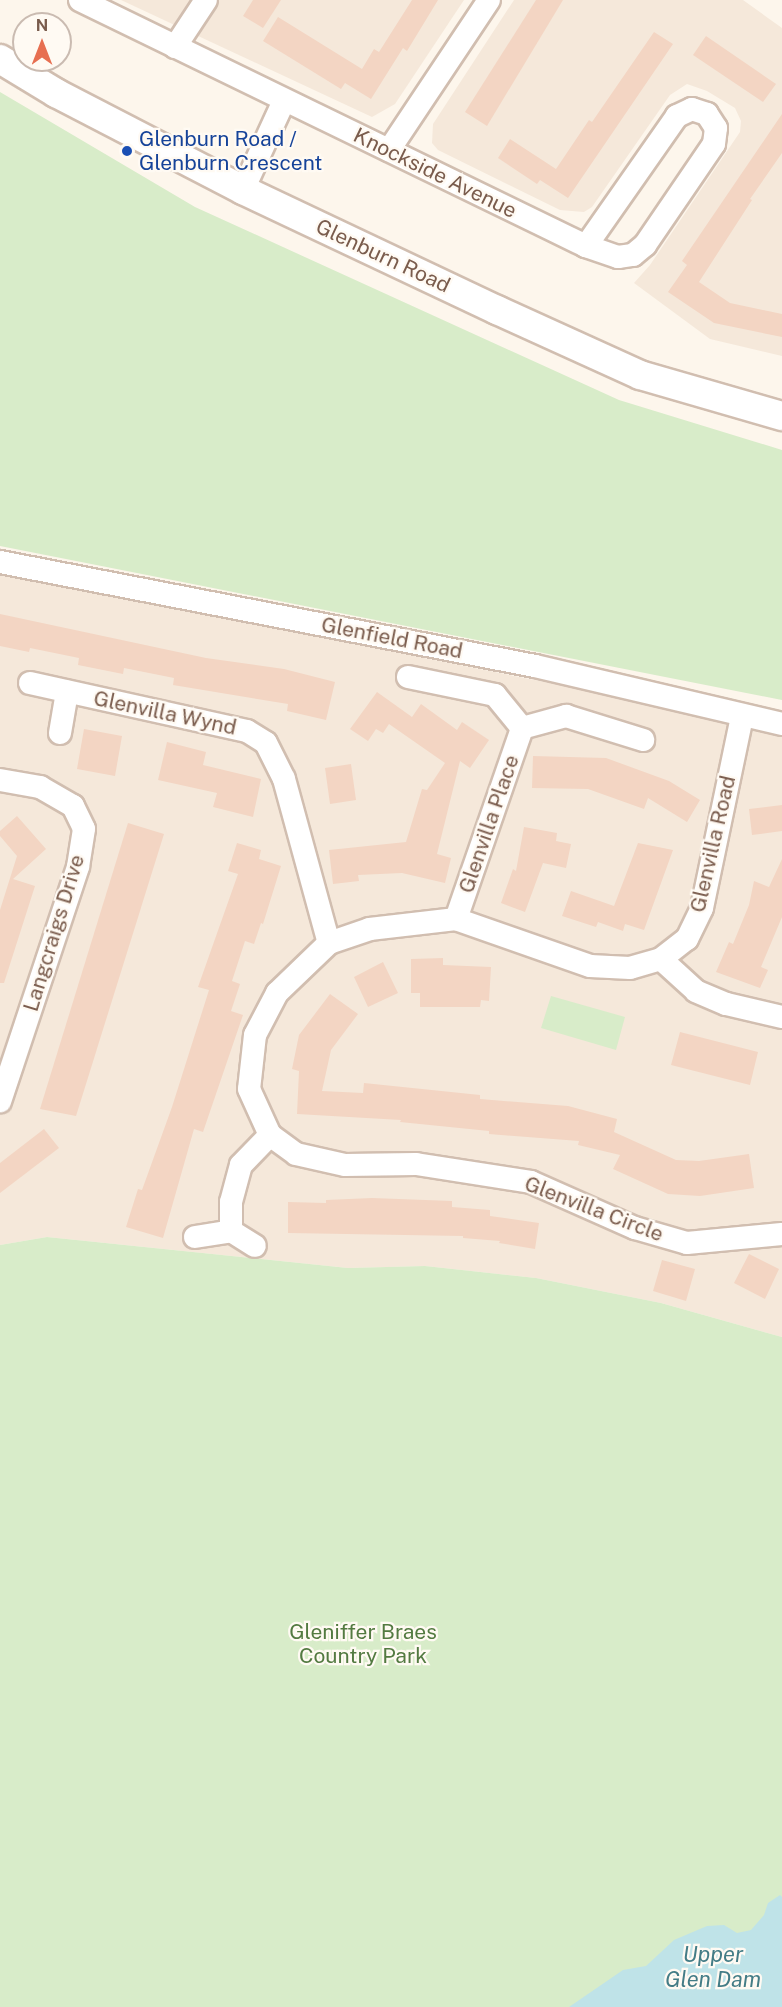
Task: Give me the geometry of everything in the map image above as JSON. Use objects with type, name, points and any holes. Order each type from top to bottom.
[{"type":"street","name":"Knockside Avenue","points":[[80,0],[586,246],[618,258],[633,255],[645,246],[714,144],[716,128],[707,114],[692,109],[677,116],[586,246]]},
{"type":"street","points":[[175,47],[206,0]]},
{"type":"street","points":[[389,150],[489,0]]},
{"type":"street","name":"Glenburn Road","points":[[0,59],[56,93],[243,190],[640,375],[782,416]]},
{"type":"street","points":[[243,190],[284,100]]},
{"type":"street","name":"Glenfield Road","points":[[0,562],[535,666],[782,724]]},
{"type":"street","name":"Glenvilla Place","points":[[408,677],[495,695],[522,728]]},
{"type":"street","name":"Glenvilla Wynd","points":[[30,683],[247,731],[266,743],[284,779],[329,943]]},
{"type":"street","name":"Glenvilla Wynd","points":[[60,733],[67,692]]},
{"type":"street","name":"Glenvilla Place","points":[[522,728],[566,716],[643,740]]},
{"type":"street","name":"Glenvilla Road","points":[[661,959],[687,939],[702,908],[742,716]]},
{"type":"street","name":"Glenvilla Place","points":[[456,919],[522,728]]},
{"type":"street","name":"Langcraigs Drive","points":[[0,780],[40,787],[73,806],[84,830],[78,867],[0,1101]]},
{"type":"street","name":"Glenvilla Circle","points":[[661,959],[630,968],[590,966],[456,919],[370,929],[329,943],[277,993],[255,1035],[249,1089],[270,1135],[296,1154],[345,1165],[416,1164],[531,1182],[635,1228],[687,1243],[782,1234]]},
{"type":"street","points":[[661,959],[696,992],[726,1004],[782,1017]]},
{"type":"street","points":[[231,1230],[231,1202],[241,1165],[270,1135]]},
{"type":"street","points":[[195,1238],[231,1230],[255,1246]]},
{"type":"shaded area","points":[[121,0],[464,0],[395,104],[372,117]]},
{"type":"shaded area","points":[[514,0],[743,0],[782,28],[782,356],[710,339],[634,283],[650,265],[740,132],[741,121],[735,108],[707,91],[687,84],[670,95],[592,207],[584,212],[560,210],[438,150],[432,143],[433,124]]},
{"type":"shaded area","points":[[0,574],[782,729],[782,1337],[661,1303],[536,1278],[425,1266],[348,1268],[47,1237],[0,1245]]},
{"type":"green space","points":[[0,92],[195,207],[619,400],[782,450],[782,700],[0,546]]},
{"type":"green space","points":[[551,996],[625,1017],[616,1050],[541,1028]]},
{"type":"green space","name":"Gleniffer Braes Country Park","points":[[47,1237],[348,1268],[425,1266],[536,1278],[661,1303],[782,1337],[782,2007],[0,2007],[0,1245]]},
{"type":"water","name":"Upper Glen Dam","points":[[780,1895],[782,1897],[782,2007],[569,2007],[623,1970],[646,1966],[674,1940],[707,1926],[724,1925],[737,1933],[751,1930],[764,1915],[768,1903]]},
{"type":"building","points":[[253,0],[281,0],[263,28],[243,16]]},
{"type":"building","points":[[412,0],[438,0],[407,51],[403,48],[371,99],[345,83],[341,89],[263,41],[278,17],[362,69],[374,49],[379,52]]},
{"type":"building","points":[[536,0],[563,0],[487,126],[465,112]]},
{"type":"building","points":[[654,32],[673,44],[568,198],[540,180],[537,184],[498,158],[510,139],[556,169],[589,120],[592,122]]},
{"type":"building","points":[[706,36],[776,84],[763,102],[693,55]]},
{"type":"building","points":[[782,114],[782,153],[750,199],[752,200],[699,282],[730,303],[782,314],[782,337],[714,323],[668,292],[687,265],[682,261]]},
{"type":"building","points":[[0,614],[206,658],[284,669],[335,682],[326,720],[287,711],[288,704],[173,685],[174,678],[124,668],[123,674],[78,665],[79,658],[30,648],[29,652],[0,646]]},
{"type":"building","points":[[377,692],[412,717],[421,704],[457,730],[462,722],[489,740],[470,768],[460,761],[437,854],[451,858],[445,883],[402,873],[358,875],[359,881],[333,884],[329,850],[406,842],[422,789],[427,790],[445,763],[389,724],[383,733],[376,729],[368,741],[350,729]]},
{"type":"building","points":[[84,729],[122,736],[115,776],[77,769]]},
{"type":"building","points":[[167,742],[206,752],[203,765],[261,779],[253,817],[213,807],[217,793],[158,780]]},
{"type":"building","points":[[533,756],[606,758],[669,781],[700,800],[687,822],[648,798],[644,809],[588,789],[532,788]]},
{"type":"building","points":[[351,764],[356,800],[330,804],[325,768]]},
{"type":"building","points":[[782,805],[782,831],[752,835],[749,809]]},
{"type":"building","points":[[17,816],[46,849],[13,879],[35,886],[4,983],[0,983],[0,910],[17,856],[0,836],[0,831]]},
{"type":"building","points":[[128,823],[164,834],[76,1116],[40,1109]]},
{"type":"building","points":[[524,827],[557,833],[556,841],[571,844],[566,868],[543,863],[525,912],[501,903],[513,869],[516,871]]},
{"type":"building","points":[[237,843],[261,850],[259,859],[281,866],[263,924],[261,923],[254,944],[245,941],[232,981],[240,984],[231,1011],[243,1015],[203,1132],[194,1129],[163,1238],[126,1227],[138,1189],[142,1190],[172,1107],[209,990],[198,987],[238,874],[228,871]]},
{"type":"building","points":[[638,843],[673,850],[644,930],[625,924],[623,931],[598,922],[596,927],[562,916],[571,891],[614,906]]},
{"type":"building","points":[[782,859],[782,917],[761,967],[768,970],[760,988],[716,972],[729,942],[733,944],[749,905],[754,881],[769,887]]},
{"type":"building","points":[[443,958],[443,965],[491,967],[489,1001],[481,1000],[480,1007],[420,1007],[420,993],[411,993],[411,959]]},
{"type":"building","points":[[383,962],[398,993],[368,1007],[354,977]]},
{"type":"building","points":[[330,994],[358,1014],[331,1050],[322,1091],[363,1093],[364,1083],[480,1095],[480,1099],[568,1106],[617,1119],[614,1132],[676,1160],[699,1161],[749,1154],[754,1188],[700,1196],[668,1194],[613,1169],[620,1155],[578,1145],[579,1141],[489,1134],[489,1131],[400,1122],[401,1120],[297,1114],[299,1071],[292,1069],[299,1035]]},
{"type":"building","points":[[680,1032],[758,1052],[750,1085],[671,1065]]},
{"type":"building","points":[[44,1129],[59,1148],[0,1193],[0,1163]]},
{"type":"building","points":[[372,1198],[452,1201],[452,1207],[490,1210],[490,1216],[539,1223],[535,1249],[499,1243],[500,1241],[463,1238],[463,1236],[288,1233],[288,1202],[326,1203],[326,1200]]},
{"type":"building","points":[[749,1254],[779,1269],[765,1299],[734,1283]]},
{"type":"building","points":[[662,1260],[695,1269],[686,1301],[653,1291]]},
{"type":"place","name":"Glenburn Road / Glenburn Crescent","points":[[127,151]]}]
